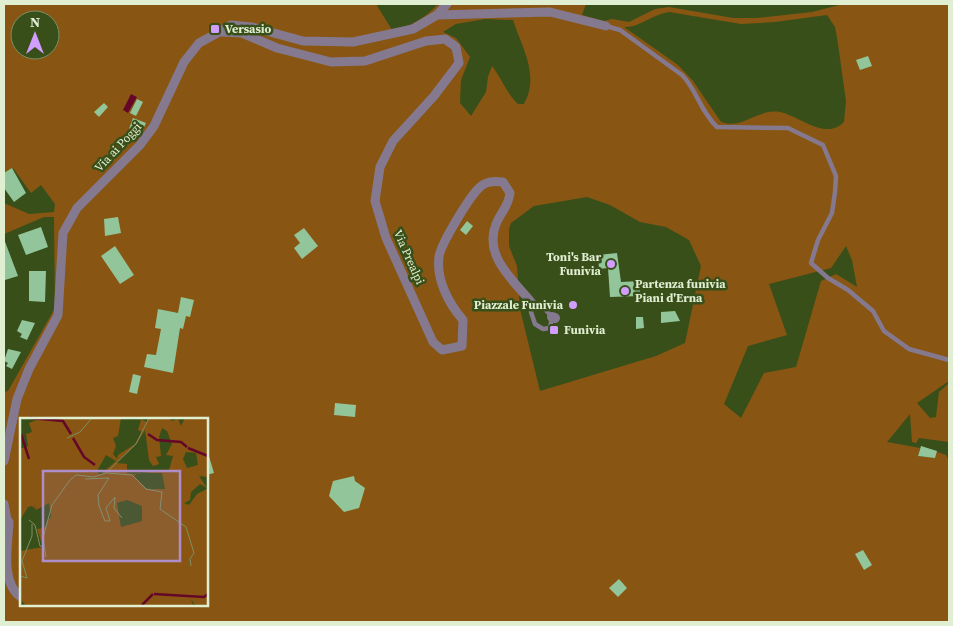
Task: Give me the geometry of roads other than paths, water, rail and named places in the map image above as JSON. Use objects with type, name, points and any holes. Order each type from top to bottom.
[{"type":"street","name":"Via ai Poggi","points":[[4,461],[17,399],[29,369],[58,315],[63,233],[77,208],[140,146],[154,126],[184,62],[199,43],[231,25],[252,27],[303,41],[353,42],[413,28],[437,15],[446,4]]},
{"type":"street","points":[[437,15],[550,12],[606,26]]},
{"type":"street","name":"Via Prealpi","points":[[221,32],[242,33],[277,48],[331,62],[365,61],[426,40],[445,39],[456,47],[459,63],[434,96],[393,141],[380,168],[376,202],[386,238],[433,342],[442,350],[462,346],[463,320],[450,305],[440,275],[439,256],[444,242],[478,189],[490,181],[503,182],[510,193],[508,206],[496,223],[493,236],[494,254],[499,263],[532,303]]},
{"type":"street","points":[[4,504],[5,522],[9,522],[6,545],[8,578],[13,592],[20,596]]},
{"type":"lane","points":[[606,26],[620,30],[682,75],[689,83],[697,102],[708,119],[717,126],[788,128],[823,145],[836,176],[835,192],[832,213],[818,240],[811,263],[873,311],[884,331],[909,349],[949,360]]},
{"type":"lane","points":[[532,303],[531,312],[535,324],[543,329],[550,328],[554,318],[544,308]]},
{"type":"place","name":"Versasio","points":[[215,29]]},
{"type":"place","name":"Toni's Bar Funivia","points":[[611,264]]},
{"type":"place","name":"Partenza funivia Piani d'Erna","points":[[625,291]]},
{"type":"place","name":"Piazzale Funivia","points":[[573,305]]},
{"type":"place","name":"Funivia","points":[[554,330]]}]
